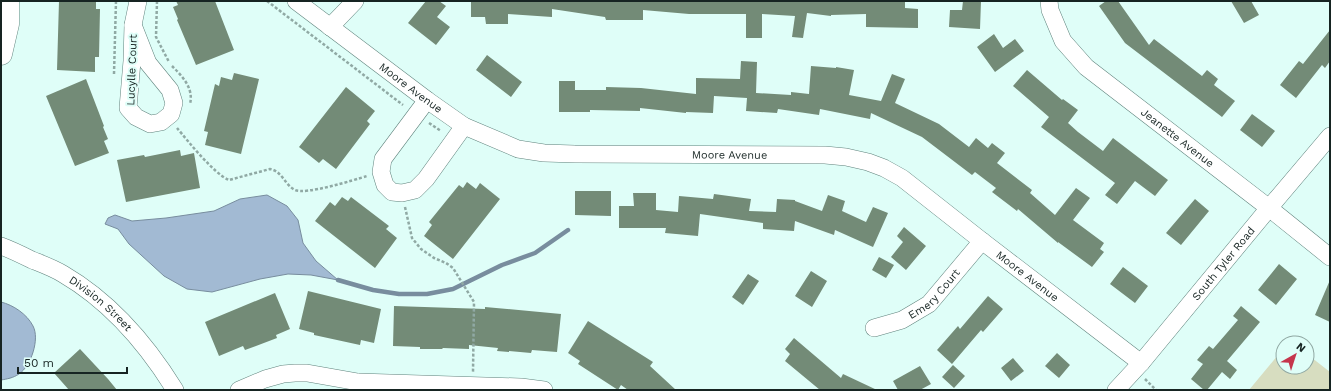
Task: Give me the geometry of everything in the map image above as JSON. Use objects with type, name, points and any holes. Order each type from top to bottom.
[{"type":"street","points":[[1,54],[8,24],[7,1]]},
{"type":"street","name":"Lucylle Court","points":[[133,25],[148,63],[170,90],[174,103],[171,114],[161,122],[150,124],[136,117],[128,108],[133,25],[138,1]]},
{"type":"street","name":"Moore Avenue","points":[[296,1],[426,100],[464,126],[518,149],[544,153],[825,155],[846,157],[868,162],[884,168],[902,178],[1141,363]]},
{"type":"street","points":[[330,27],[355,1]]},
{"type":"street","name":"Jeanette Avenue","points":[[1049,1],[1050,10],[1063,41],[1086,67],[1330,257]]},
{"type":"street","points":[[426,100],[383,159],[370,173],[385,185],[402,203],[426,179],[464,126]]},
{"type":"street","name":"South Tyler Road","points":[[1116,390],[1141,363],[1330,136]]},
{"type":"street","name":"Emery Court","points":[[874,328],[902,320],[929,304],[982,241]]},
{"type":"street","name":"Division Street","points":[[1,246],[62,273],[94,295],[117,315],[142,341],[175,390]]},
{"type":"street","points":[[239,390],[265,379],[283,374],[295,373],[307,373],[358,382],[521,387],[544,390]]},
{"type":"path","points":[[267,1],[416,115],[444,133],[452,142]]},
{"type":"path","points":[[168,117],[222,178],[229,180],[270,169],[275,170],[294,190],[301,192],[344,184],[370,173]]},
{"type":"path","points":[[366,181],[370,173]]},
{"type":"path","points":[[402,203],[412,207]]},
{"type":"path","points":[[402,203],[412,238],[421,249],[434,258],[454,268],[474,302],[473,386]]},
{"type":"green space","points":[[1275,359],[1275,375],[1315,375],[1315,360],[1330,372],[1330,390],[1249,390]]},
{"type":"water","points":[[267,195],[287,206],[298,220],[303,243],[316,261],[338,280],[311,275],[288,274],[260,279],[212,292],[187,289],[164,276],[129,244],[118,229],[105,224],[108,218],[115,215],[132,221],[166,218],[214,211],[240,199]]},
{"type":"water","points":[[1,302],[15,308],[27,318],[35,331],[35,345],[31,359],[23,370],[19,374],[8,379],[1,380]]},
{"type":"building","points":[[59,1],[96,1],[96,9],[100,9],[99,57],[95,57],[95,72],[57,70]]},
{"type":"building","points":[[176,1],[215,1],[234,50],[196,65],[177,20],[178,19],[173,7],[178,5]]},
{"type":"building","points":[[426,1],[439,1],[446,6],[437,17],[450,27],[436,45],[408,23]]},
{"type":"building","points":[[471,1],[905,1],[905,8],[918,9],[918,28],[866,27],[866,14],[831,16],[807,13],[803,38],[792,37],[795,16],[762,14],[762,38],[746,38],[746,14],[689,14],[643,10],[643,20],[606,20],[605,17],[552,9],[552,17],[508,14],[508,24],[486,24],[485,17],[471,17]]},
{"type":"building","points":[[963,1],[981,1],[980,29],[949,27],[950,10],[962,10]]},
{"type":"building","points":[[1106,1],[1118,1],[1149,45],[1154,39],[1202,76],[1207,70],[1218,79],[1214,85],[1235,101],[1222,117],[1125,43],[1099,6]]},
{"type":"building","points":[[1231,1],[1251,1],[1259,15],[1244,23]]},
{"type":"building","points":[[1330,30],[1330,61],[1325,68],[1322,65],[1296,98],[1280,85],[1299,61],[1303,64]]},
{"type":"building","points":[[994,34],[1003,48],[1015,39],[1024,51],[995,72],[977,47]]},
{"type":"building","points":[[487,55],[522,82],[511,97],[476,70]]},
{"type":"building","points":[[741,61],[757,62],[756,93],[791,95],[791,92],[809,94],[811,66],[836,67],[854,70],[849,95],[881,101],[892,74],[905,79],[895,103],[939,124],[969,147],[976,138],[988,148],[992,143],[1005,153],[997,163],[1032,190],[1030,193],[1055,215],[1076,188],[1090,198],[1073,220],[1104,243],[1100,249],[1104,252],[1092,267],[1058,243],[1018,209],[1017,211],[992,192],[996,188],[975,172],[972,175],[922,137],[871,113],[870,119],[820,109],[819,115],[778,109],[777,113],[746,111],[747,98],[714,96],[713,113],[686,113],[640,108],[640,111],[590,110],[590,112],[559,112],[559,81],[575,81],[575,90],[606,90],[606,87],[641,88],[696,94],[696,78],[740,79]]},
{"type":"building","points":[[1027,70],[1062,100],[1063,99],[1078,110],[1068,123],[1078,132],[1103,151],[1113,138],[1168,180],[1155,196],[1135,181],[1117,204],[1105,195],[1115,183],[1041,127],[1049,117],[1013,86]]},
{"type":"building","points":[[234,73],[259,79],[241,154],[205,145],[208,132],[204,131],[215,84],[219,86],[221,77],[232,80]]},
{"type":"building","points":[[86,79],[104,126],[103,127],[108,139],[104,141],[109,153],[75,166],[46,96]]},
{"type":"building","points":[[346,87],[375,111],[367,121],[370,124],[336,169],[323,159],[319,163],[299,147]]},
{"type":"building","points":[[1252,114],[1275,131],[1262,147],[1240,130]]},
{"type":"building","points":[[180,150],[181,156],[194,153],[200,188],[126,202],[117,160],[144,155],[145,157]]},
{"type":"building","points":[[467,182],[476,189],[480,183],[500,199],[453,259],[424,236],[432,225],[429,222],[459,185],[463,188]]},
{"type":"building","points":[[575,191],[611,191],[611,216],[575,215]]},
{"type":"building","points":[[633,193],[656,193],[656,210],[678,212],[679,196],[713,199],[714,194],[751,199],[749,211],[776,212],[777,199],[795,200],[822,211],[828,195],[845,201],[842,211],[866,222],[873,207],[888,213],[873,247],[835,230],[834,235],[795,221],[794,231],[763,229],[763,223],[700,214],[698,236],[665,233],[666,228],[619,228],[619,206],[634,206]]},
{"type":"building","points":[[342,197],[348,201],[351,197],[389,226],[386,229],[397,238],[375,268],[315,221],[330,202],[335,206]]},
{"type":"building","points":[[1195,199],[1209,211],[1181,245],[1166,233]]},
{"type":"building","points":[[904,227],[926,246],[906,270],[891,257],[903,242],[897,236]]},
{"type":"building","points":[[879,257],[894,265],[886,278],[872,270]]},
{"type":"building","points":[[1279,264],[1297,279],[1276,305],[1258,290]]},
{"type":"building","points":[[1123,267],[1148,286],[1135,303],[1110,284]]},
{"type":"building","points":[[811,271],[827,281],[812,307],[795,296]]},
{"type":"building","points":[[748,274],[759,281],[743,305],[732,297]]},
{"type":"building","points":[[1330,280],[1330,322],[1315,315]]},
{"type":"building","points":[[308,291],[381,309],[374,343],[361,340],[360,345],[314,335],[314,333],[299,329]]},
{"type":"building","points":[[275,293],[290,329],[276,335],[277,338],[245,350],[243,346],[219,356],[205,322]]},
{"type":"building","points":[[988,296],[1003,309],[983,332],[981,330],[952,364],[937,350],[958,326],[960,329]]},
{"type":"building","points":[[394,306],[485,309],[485,307],[561,314],[557,352],[532,350],[531,353],[509,352],[497,351],[498,348],[469,345],[469,349],[420,349],[420,347],[393,346]]},
{"type":"building","points":[[1241,306],[1260,322],[1227,361],[1237,370],[1230,379],[1222,372],[1207,390],[1204,390],[1191,379],[1203,364],[1197,360],[1209,346],[1213,349],[1238,320],[1233,316]]},
{"type":"building","points":[[588,321],[653,362],[650,366],[676,390],[628,390],[621,385],[618,390],[578,364],[580,361],[568,353]]},
{"type":"building","points":[[794,338],[841,378],[843,374],[877,390],[820,390],[785,361],[790,354],[785,349]]},
{"type":"building","points":[[80,349],[117,390],[69,390],[54,373]]},
{"type":"building","points":[[1057,353],[1070,365],[1059,378],[1045,366]]},
{"type":"building","points":[[1013,358],[1024,371],[1011,381],[1001,368]]},
{"type":"building","points":[[953,365],[965,376],[954,388],[942,377]]},
{"type":"building","points":[[920,366],[931,384],[920,390],[898,390],[893,381]]},
{"type":"waterway","points":[[338,280],[373,290],[399,294],[427,294],[453,289],[502,265],[535,253],[568,230]]}]
